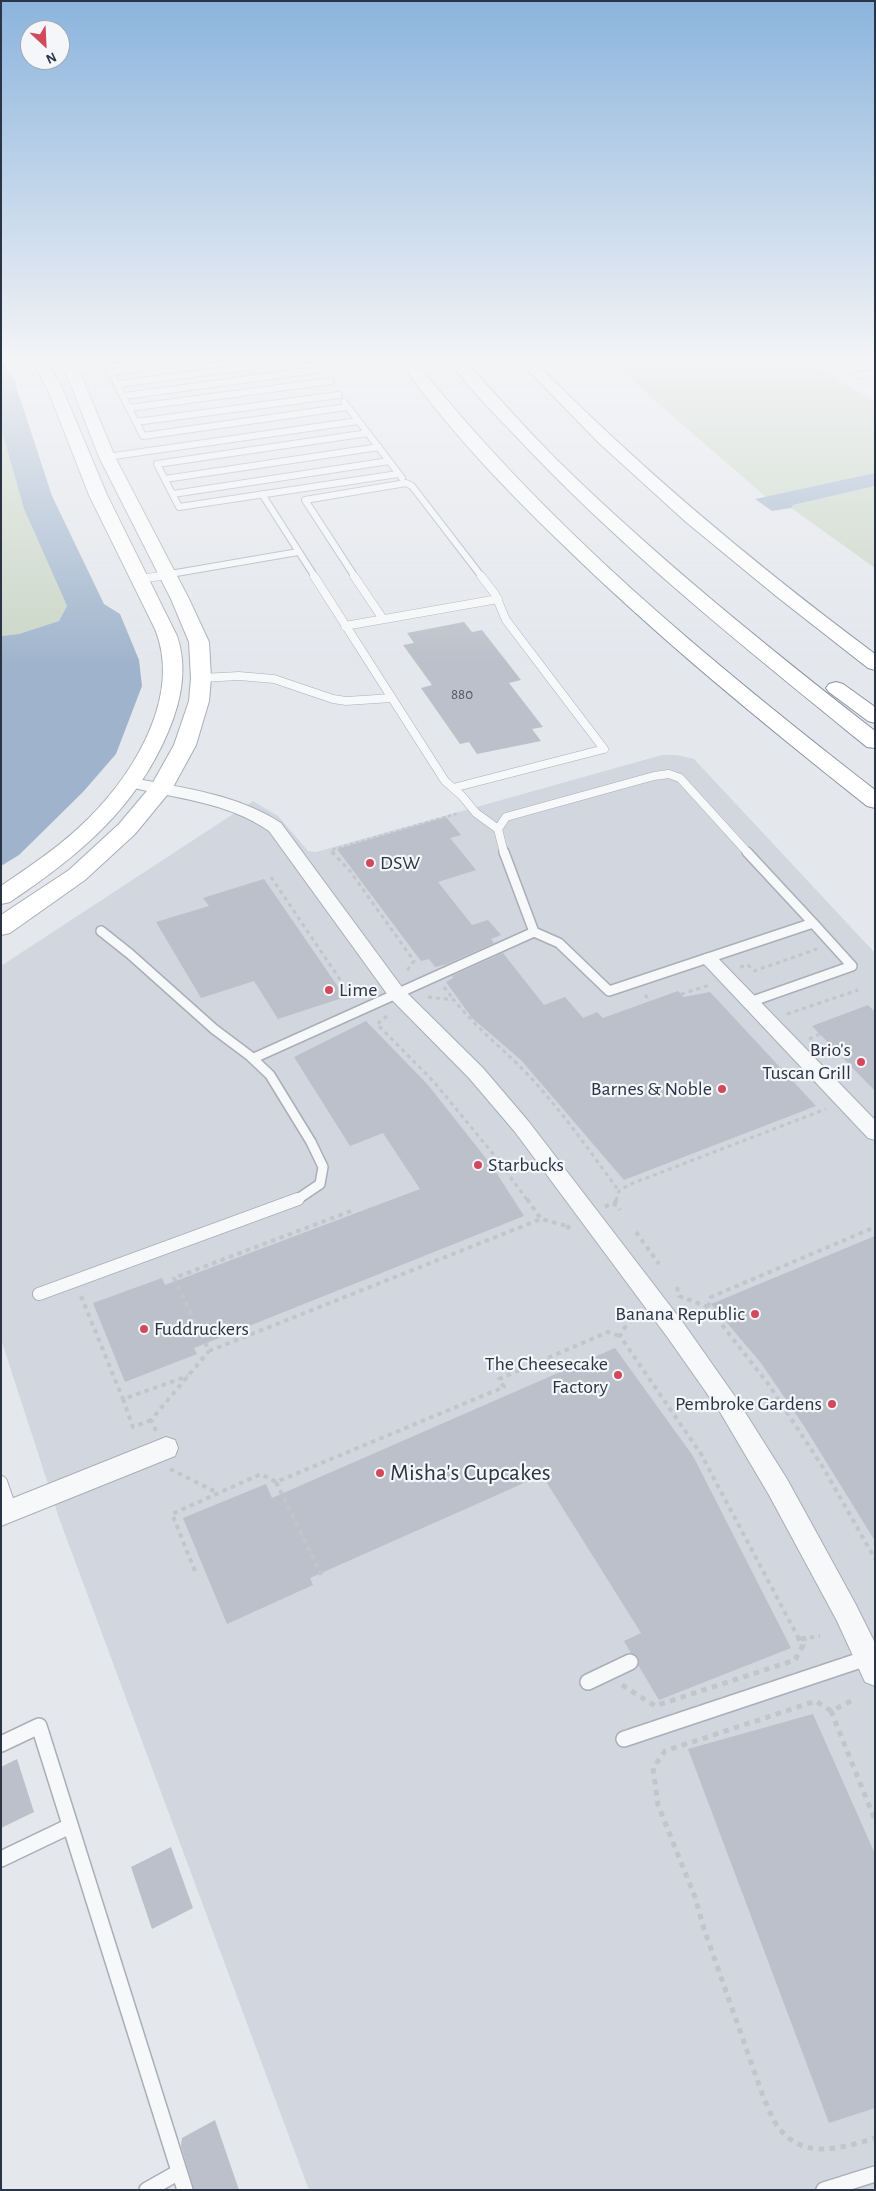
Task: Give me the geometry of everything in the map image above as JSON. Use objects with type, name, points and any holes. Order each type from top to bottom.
[{"type":"main road","points":[[1,898],[53,863],[100,821],[132,783],[156,740],[167,709],[172,677],[171,648],[140,579],[82,460],[88,459]]},
{"type":"main road","points":[[1,927],[77,875],[127,830],[161,789],[186,745],[199,702],[201,678],[199,642],[168,574],[108,459]]},
{"type":"main road","points":[[489,459],[521,495],[615,585],[768,716],[875,801]]},
{"type":"main road","points":[[547,459],[634,542],[746,640],[875,742]]},
{"type":"main road","points":[[571,459],[659,542]]},
{"type":"main road","points":[[625,459],[740,560],[875,664]]},
{"type":"main road","points":[[823,677],[875,717]]},
{"type":"street","points":[[132,783],[246,810],[275,827],[398,994],[469,1067],[522,1127],[571,1189],[676,1330],[728,1405],[778,1487],[872,1662]]},
{"type":"street","points":[[708,959],[873,1129]]},
{"type":"street","points":[[6,1513],[163,1448]]},
{"type":"lane","points":[[190,459],[157,464],[179,507],[398,474]]},
{"type":"lane","points":[[165,479],[297,459]]},
{"type":"lane","points":[[173,494],[389,461],[406,483],[412,486],[495,594],[506,620],[604,749],[453,788]]},
{"type":"lane","points":[[383,619],[305,500],[406,483]]},
{"type":"lane","points":[[262,494],[445,781],[476,813],[498,829],[502,847],[534,932],[559,943],[609,991],[814,923]]},
{"type":"lane","points":[[140,579],[298,552]]},
{"type":"lane","points":[[345,626],[498,600]]},
{"type":"lane","points":[[201,678],[240,676],[274,679],[333,699],[346,701],[392,698]]},
{"type":"lane","points":[[498,829],[506,817],[654,776],[669,774],[680,778],[852,966],[750,1002]]},
{"type":"lane","points":[[38,1294],[297,1200],[320,1184],[323,1167],[311,1142],[270,1075],[254,1058],[223,1036],[102,931]]},
{"type":"lane","points":[[254,1058],[534,932]]},
{"type":"lane","points":[[1,1482],[6,1513]]},
{"type":"lane","points":[[588,1682],[630,1662]]},
{"type":"lane","points":[[624,1739],[872,1662]]},
{"type":"lane","points":[[1,1744],[39,1726],[185,2190]]},
{"type":"lane","points":[[1,1859],[70,1826]]},
{"type":"lane","points":[[147,2190],[179,2172]]},
{"type":"lane","points":[[824,2190],[875,2174]]},
{"type":"path","points":[[460,813],[331,850],[350,871],[414,961],[398,994],[377,1024],[434,1082],[494,1155],[541,1219]]},
{"type":"path","points":[[271,877],[348,993],[370,990]]},
{"type":"path","points":[[737,968],[748,964],[754,970],[832,943]]},
{"type":"path","points":[[785,1021],[784,1015],[858,990]]},
{"type":"path","points":[[427,997],[454,1000],[468,1019],[518,1065],[549,1100],[619,1191]]},
{"type":"path","points":[[615,1204],[619,1191],[628,1185],[833,1106]]},
{"type":"path","points":[[605,1207],[611,1203],[615,1204]]},
{"type":"path","points":[[615,1204],[620,1210]]},
{"type":"path","points":[[209,1351],[174,1278],[351,1211]]},
{"type":"path","points":[[75,1280],[133,1427],[152,1420],[209,1351],[270,1325],[541,1219],[567,1226]]},
{"type":"path","points":[[567,1226],[571,1220]]},
{"type":"path","points":[[567,1226],[569,1232]]},
{"type":"path","points":[[708,1308],[711,1297],[875,1227]]},
{"type":"path","points":[[636,1232],[659,1264]]},
{"type":"path","points":[[677,1287],[679,1296],[708,1308],[769,1384],[829,1477],[875,1559]]},
{"type":"path","points":[[624,1309],[629,1320]]},
{"type":"path","points":[[620,1336],[629,1320],[640,1314]]},
{"type":"path","points":[[276,1482],[504,1387],[499,1378],[608,1332],[620,1336],[701,1454],[791,1626],[803,1644],[794,1660],[655,1706],[604,1674]]},
{"type":"path","points":[[123,1400],[188,1376]]},
{"type":"path","points":[[152,1420],[171,1471],[219,1493]]},
{"type":"path","points":[[195,1571],[172,1514],[261,1474],[276,1482],[322,1576]]},
{"type":"path","points":[[801,1640],[820,1636]]},
{"type":"path","points":[[875,1820],[831,1711],[816,1701],[665,1751],[653,1768],[658,1805],[696,1897],[704,1929],[727,1995],[764,2099],[776,2124],[790,2138],[810,2149],[838,2149],[875,2138]]},
{"type":"path","points":[[831,1711],[851,1701]]},
{"type":"shaded area","points":[[662,755],[677,755],[694,759],[875,953],[875,2190],[309,2190],[59,1518],[1,1339],[1,966],[253,801],[278,816],[308,851],[316,852]]},
{"type":"green space","points":[[1,459],[10,459],[24,509],[67,606],[60,621],[19,634],[1,636]]},
{"type":"green space","points":[[722,459],[875,459],[875,473],[766,497]]},
{"type":"green space","points":[[875,486],[875,568],[791,508],[793,505]]},
{"type":"water","points":[[10,459],[40,459],[52,496],[104,604],[120,614],[139,660],[142,686],[116,754],[83,792],[19,855],[1,866],[1,636],[19,634],[59,621],[67,606],[24,509]]},
{"type":"water","points":[[875,473],[875,486],[793,505],[791,508],[772,511],[755,499]]},
{"type":"building","points":[[464,622],[472,632],[482,630],[521,680],[509,683],[543,727],[532,729],[541,741],[477,754],[469,742],[460,744],[421,688],[432,685],[403,645],[414,643],[407,633]]},
{"type":"building","points":[[446,817],[461,835],[450,838],[476,870],[438,882],[472,925],[488,920],[501,935],[491,939],[494,943],[447,964],[435,967],[429,959],[421,961],[337,849]]},
{"type":"building","points":[[264,879],[345,997],[278,1019],[254,981],[201,998],[156,922],[209,906],[203,898]]},
{"type":"building","points":[[503,953],[544,1005],[565,997],[583,1018],[597,1012],[603,1018],[678,991],[684,997],[710,992],[816,1106],[624,1180],[521,1060],[472,1018],[446,982],[453,978],[452,976]]},
{"type":"building","name":"Brio's Tuscan Grill","points":[[868,1005],[875,1012],[875,1091],[812,1026]]},
{"type":"building","points":[[366,1021],[428,1085],[492,1166],[524,1216],[194,1348],[197,1354],[125,1382],[93,1303],[162,1278],[165,1285],[420,1189],[383,1133],[350,1146],[294,1057]]},
{"type":"building","name":"Pembroke Gardens","points":[[875,1236],[875,1541],[804,1426],[761,1363],[711,1304]]},
{"type":"building","points":[[615,1348],[693,1456],[791,1648],[659,1700],[638,1665],[638,1658],[631,1653],[624,1641],[641,1633],[542,1475],[310,1578],[313,1585],[227,1624],[183,1518],[266,1484],[272,1498]]},
{"type":"building","points":[[813,1714],[875,1854],[875,2108],[829,2123],[688,1749]]},
{"type":"building","points":[[17,1759],[34,1812],[1,1828],[1,1767]]},
{"type":"building","points":[[171,1847],[193,1908],[152,1929],[131,1867]]},
{"type":"building","points":[[215,2120],[239,2190],[194,2190],[181,2146],[182,2138]]},
{"type":"place","name":"DSW","points":[[370,863]]},
{"type":"place","name":"Lime","points":[[329,990]]},
{"type":"place","name":"Brio's Tuscan Grill","points":[[861,1062]]},
{"type":"place","name":"Barnes & Noble","points":[[722,1089]]},
{"type":"place","name":"Starbucks","points":[[478,1165]]},
{"type":"place","name":"Banana Republic","points":[[755,1314]]},
{"type":"place","name":"Fuddruckers","points":[[144,1329]]},
{"type":"place","name":"The Cheesecake Factory","points":[[618,1375]]},
{"type":"place","name":"Pembroke Gardens","points":[[832,1404]]},
{"type":"place","name":"Misha's Cupcakes","points":[[380,1473]]}]
